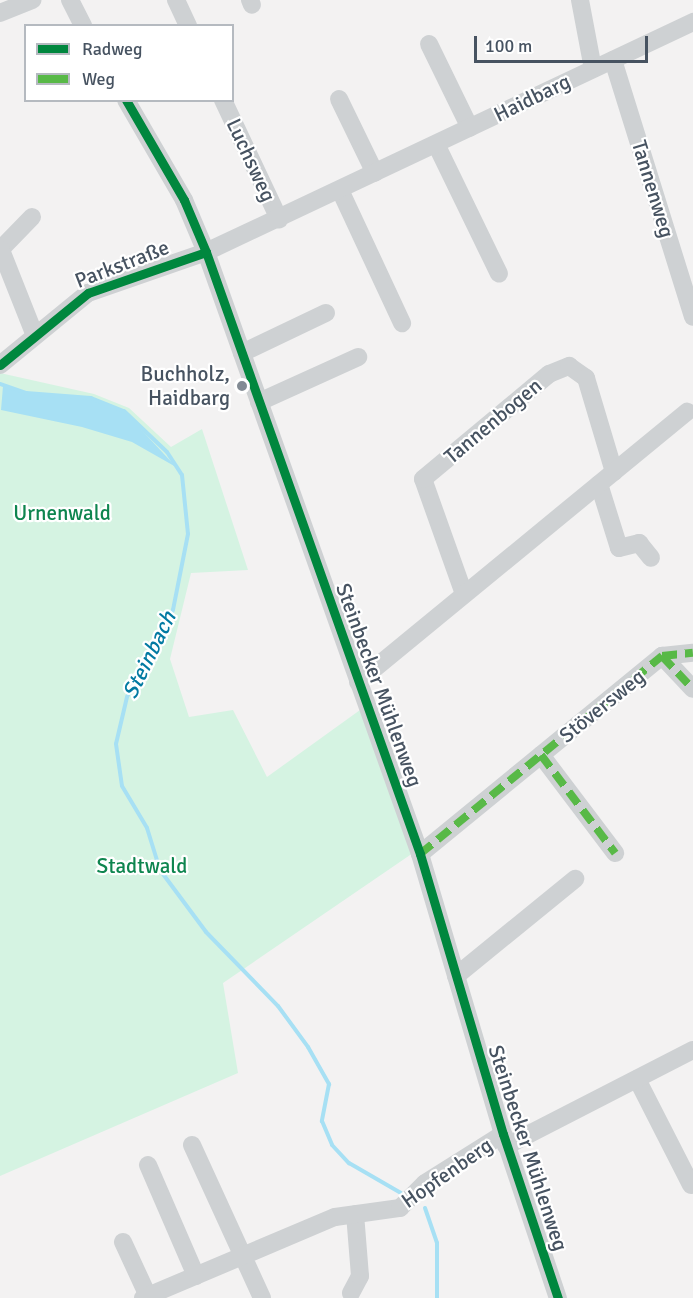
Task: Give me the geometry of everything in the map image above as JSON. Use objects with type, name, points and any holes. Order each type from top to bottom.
[{"type":"street","points":[[0,13],[33,0]]},
{"type":"street","points":[[70,0],[82,24]]},
{"type":"street","points":[[176,0],[187,24]]},
{"type":"street","points":[[580,0],[594,69]]},
{"type":"street","name":"Haidbarg","points":[[206,252],[693,23]]},
{"type":"street","name":"Haidbarg","points":[[429,44],[470,128]]},
{"type":"street","name":"Tannenweg","points":[[613,60],[693,317]]},
{"type":"street","points":[[339,99],[375,173]]},
{"type":"street","name":"Steinbecker Mühlenweg","points":[[127,102],[184,200],[206,252],[420,854],[504,1140],[558,1298]]},
{"type":"street","name":"Luchsweg","points":[[224,102],[279,219]]},
{"type":"street","points":[[436,144],[499,274]]},
{"type":"street","points":[[340,190],[402,323]]},
{"type":"street","points":[[32,217],[1,250],[35,336]]},
{"type":"street","name":"Parkstraße","points":[[0,365],[88,293],[206,252]]},
{"type":"street","points":[[242,353],[326,313]]},
{"type":"street","points":[[259,402],[358,357]]},
{"type":"street","name":"Tannenbogen","points":[[464,594],[423,479],[549,374],[568,366],[586,378],[614,472]]},
{"type":"street","points":[[358,681],[687,412]]},
{"type":"street","points":[[599,484],[619,548],[639,543],[651,558]]},
{"type":"street","name":"Stöversweg","points":[[420,854],[662,656],[693,653]]},
{"type":"street","name":"Stöversweg","points":[[662,656],[693,689]]},
{"type":"street","name":"Stöversweg","points":[[541,755],[615,853]]},
{"type":"street","points":[[454,971],[572,874]]},
{"type":"street","name":"Hopfenberg","points":[[123,1242],[146,1297],[335,1216],[400,1208],[425,1183],[504,1140],[637,1079],[693,1050]]},
{"type":"street","points":[[637,1079],[691,1185]]},
{"type":"street","points":[[192,1145],[262,1298]]},
{"type":"street","points":[[148,1165],[196,1276]]},
{"type":"street","points":[[351,1293],[360,1276],[355,1214]]},
{"type":"green space","name":"Stadtwald","points":[[0,373],[94,394],[129,408],[171,447],[202,429],[248,570],[191,573],[170,659],[189,717],[233,710],[267,777],[367,705],[413,853],[223,983],[238,1073],[0,1176]]},
{"type":"water","points":[[3,386],[26,393],[91,398],[124,411],[176,467],[132,442],[82,427],[1,410]]},
{"type":"waterway","name":"Steinbach","points":[[0,384],[26,393],[91,398],[124,411],[167,452],[182,475],[188,534],[173,610],[127,697],[116,744],[122,786],[147,828],[160,870],[206,932],[278,1006],[308,1047],[329,1084],[322,1121],[332,1145],[349,1163],[401,1193]]},
{"type":"waterway","name":"Steinbach","points":[[425,1208],[437,1243],[437,1298]]},
{"type":"marked path","points":[[420,854],[662,656],[693,653]]},
{"type":"marked path","points":[[662,656],[693,689]]},
{"type":"marked path","points":[[541,755],[615,853]]},
{"type":"cycle path","points":[[127,102],[184,200],[206,252],[420,854],[503,1134],[558,1298]]},
{"type":"cycle path","points":[[0,365],[88,293],[206,252]]},
{"type":"place","name":"Buchholz, Haidbarg","points":[[242,386]]},
{"type":"park label","name":"Urnenwald","points":[[62,513]]}]
